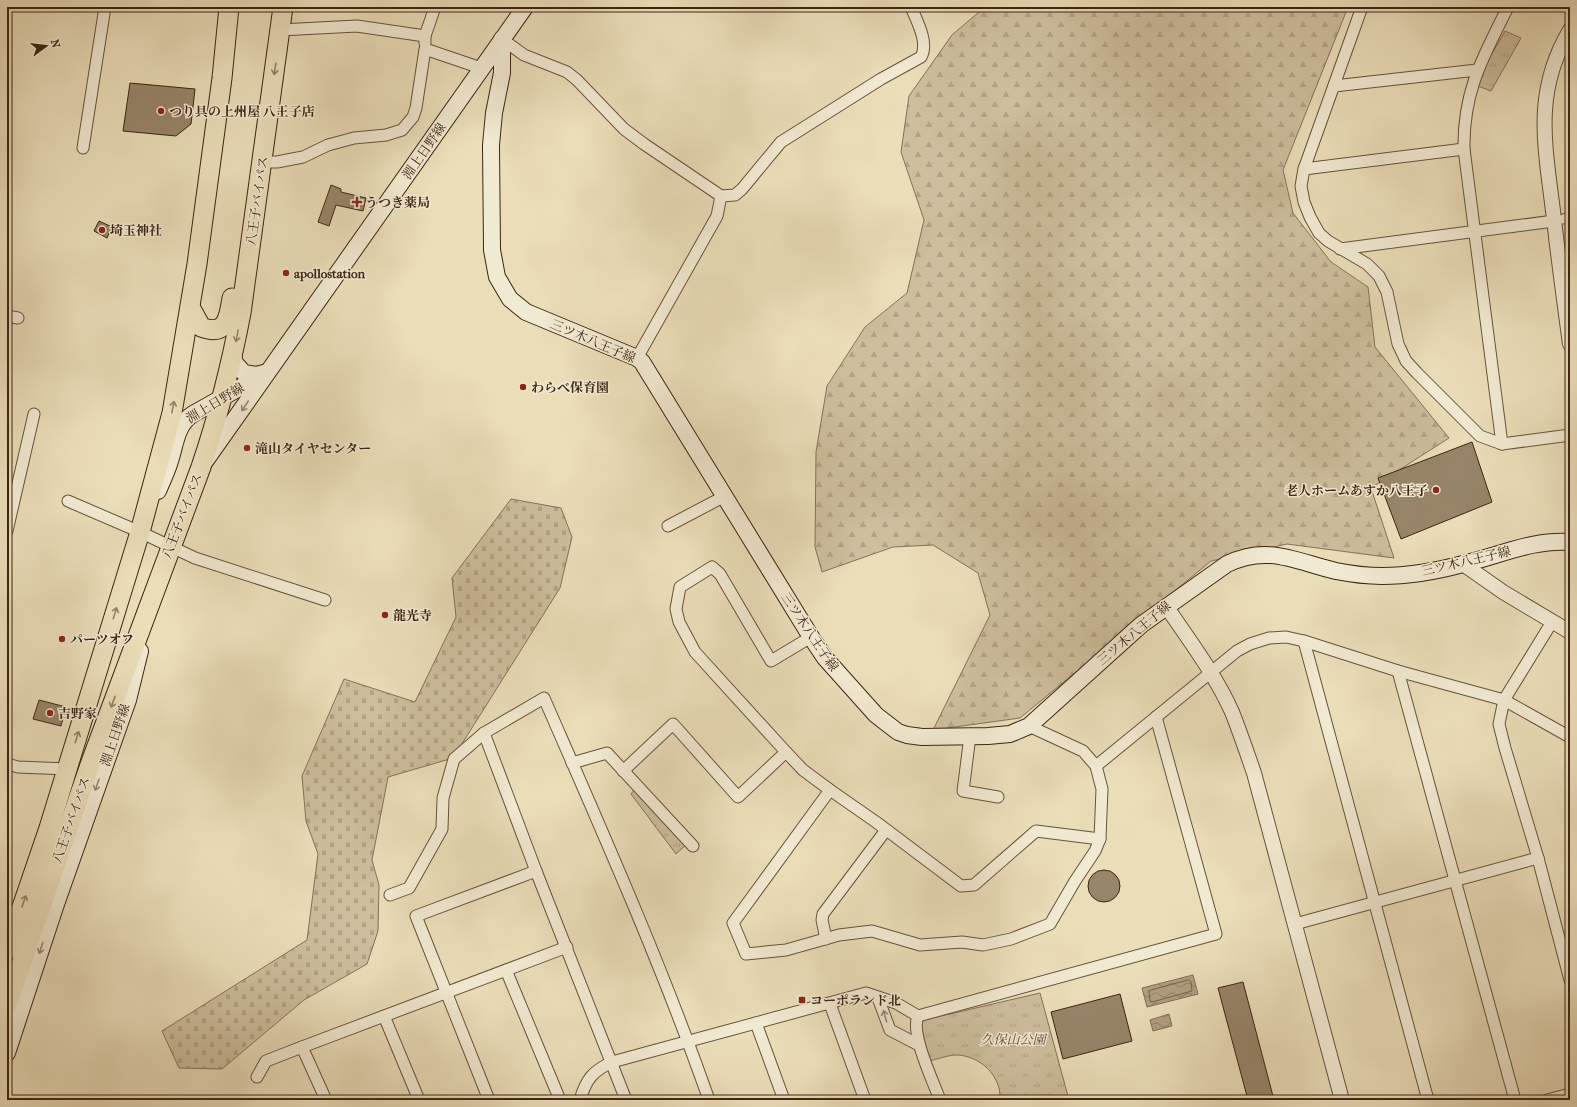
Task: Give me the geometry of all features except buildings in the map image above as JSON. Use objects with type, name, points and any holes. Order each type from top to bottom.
[{"type":"highway","name":"八王子バイパス","points":[[7,951],[68,769],[140,532],[172,413],[190,307],[222,78],[229,7]]},
{"type":"highway","name":"八王子バイパス","points":[[7,1005],[93,756],[201,467],[222,398],[233,356],[241,313],[283,7]]},
{"type":"highway","points":[[190,307],[201,327],[215,329],[223,326],[226,322],[229,317],[238,257],[255,214]]},
{"type":"main road","name":"淵上日野線","points":[[201,467],[244,409],[266,373],[525,7]]},
{"type":"main road","name":"三ツ木八王子線","points":[[502,39],[502,73],[494,113],[490,186],[492,250],[497,278],[510,299],[526,312],[637,358],[642,362],[825,658],[876,716],[890,727],[907,735],[922,737],[1010,734],[1029,726],[1112,650],[1166,606],[1227,564],[1242,558],[1258,555],[1288,556],[1336,571],[1381,576],[1416,573],[1463,564],[1531,545],[1552,541],[1570,542]]},
{"type":"main road","name":"淵上日野線","points":[[233,356],[235,363],[244,373],[257,375],[266,373]]},
{"type":"main road","name":"淵上日野線","points":[[140,532],[170,463],[181,425],[193,414],[266,373]]},
{"type":"main road","name":"淵上日野線","points":[[7,1053],[55,907],[128,700],[160,574]]},
{"type":"street","points":[[83,148],[105,7]]},
{"type":"street","points":[[262,162],[277,162],[303,157],[328,145],[354,138],[386,135],[402,130],[411,121],[416,108],[425,49],[425,36],[435,7]]},
{"type":"street","points":[[502,39],[524,56],[567,72],[577,80],[624,128],[644,144],[721,196],[735,195],[742,189],[781,142],[881,79],[921,57],[924,42],[911,7]]},
{"type":"street","points":[[1362,7],[1304,169],[1301,186],[1304,202],[1310,217],[1319,233],[1366,264],[1379,276],[1387,292],[1398,344],[1406,361],[1480,436],[1502,444],[1570,435]]},
{"type":"street","points":[[1502,444],[1464,149],[1463,124],[1468,96],[1477,70],[1508,7]]},
{"type":"street","points":[[280,30],[357,26],[425,36]]},
{"type":"street","points":[[1570,30],[1558,53],[1550,77],[1545,101],[1543,130],[1562,219],[1570,344]]},
{"type":"street","points":[[425,49],[481,68]]},
{"type":"street","points":[[1334,86],[1477,70]]},
{"type":"street","points":[[1304,169],[1464,149]]},
{"type":"street","points":[[637,358],[717,216],[721,196]]},
{"type":"street","points":[[1340,248],[1562,219]]},
{"type":"street","points":[[7,531],[34,414]]},
{"type":"street","points":[[668,526],[725,496]]},
{"type":"street","points":[[68,501],[195,558],[325,600]]},
{"type":"street","points":[[1463,564],[1552,622],[1570,632]]},
{"type":"street","points":[[811,637],[771,661],[720,574],[712,568],[680,588],[676,609],[679,622],[695,652],[803,770],[962,886],[974,885],[1036,831],[1100,839]]},
{"type":"street","points":[[1166,606],[1212,674],[1232,712],[1254,773],[1342,1100]]},
{"type":"street","points":[[1552,622],[1504,700],[1500,717],[1500,730],[1538,858],[1570,980]]},
{"type":"street","points":[[1096,766],[1212,674],[1237,651],[1260,640],[1278,637],[1304,641],[1398,671],[1504,700],[1570,737]]},
{"type":"street","points":[[1304,641],[1428,1100]]},
{"type":"street","points":[[1398,671],[1515,1100]]},
{"type":"street","points":[[390,895],[408,888],[442,829],[443,798],[454,759],[484,733],[544,698],[651,945],[689,1041],[709,1100]]},
{"type":"street","points":[[940,1100],[919,1045],[914,1023],[918,1016],[1216,934],[1156,717]]},
{"type":"street","points":[[623,771],[673,724],[738,797],[786,752]]},
{"type":"street","points":[[830,790],[733,922],[746,954],[786,950],[839,935],[872,931],[920,945],[962,942],[984,945],[1010,939],[1050,924],[1075,881],[1095,851],[1100,839],[1102,788],[1096,766],[1083,751],[1029,726]]},
{"type":"street","points":[[484,733],[536,871],[626,1100]]},
{"type":"street","points":[[970,736],[963,791],[998,797]]},
{"type":"street","points":[[572,762],[607,753],[692,846]]},
{"type":"street","points":[[7,764],[18,767],[68,769]]},
{"type":"street","points":[[826,938],[823,914],[886,830]]},
{"type":"street","points":[[1294,924],[1538,858]]},
{"type":"street","points":[[489,1100],[416,916],[536,871]]},
{"type":"street","points":[[257,1077],[266,1061],[567,947]]},
{"type":"street","points":[[506,970],[560,1100]]},
{"type":"street","points":[[580,1100],[584,1085],[592,1075],[612,1062],[866,993],[896,1003],[918,1016]]},
{"type":"street","points":[[878,998],[890,1030],[919,1045]]},
{"type":"street","points":[[830,1004],[865,1100]]},
{"type":"street","points":[[384,1016],[419,1100]]},
{"type":"street","points":[[756,1024],[784,1100]]},
{"type":"street","points":[[302,1048],[326,1100]]},
{"type":"street","points":[[1547,1100],[1570,1094]]},
{"type":"green space","points":[[992,7],[1348,7],[1283,170],[1293,213],[1331,262],[1368,287],[1375,347],[1449,438],[1371,488],[1394,558],[1287,544],[1211,561],[1020,718],[933,730],[990,615],[978,573],[933,545],[893,547],[822,572],[815,547],[816,452],[827,386],[865,327],[907,293],[924,220],[901,152],[909,96],[952,35],[979,12]]},
{"type":"green space","points":[[1505,31],[1521,38],[1491,91],[1478,86],[1486,64]]},
{"type":"green space","points":[[511,499],[561,508],[572,537],[560,588],[453,758],[388,777],[372,860],[379,885],[378,931],[367,964],[304,1000],[222,1069],[179,1068],[162,1031],[307,940],[318,854],[306,821],[302,776],[344,679],[415,702],[456,617],[452,578]]},
{"type":"green space","points":[[637,786],[689,842],[676,854],[631,794]]},
{"type":"green space","name":"久保山公園","points":[[1040,993],[1069,1100],[1000,1100],[1000,1091],[993,1075],[980,1062],[972,1058],[954,1055],[929,1061],[921,1025],[924,1020]]},
{"type":"water","points":[[1193,975],[1198,994],[1147,1007],[1142,988]]},
{"type":"water","points":[[1169,1014],[1172,1026],[1153,1031],[1150,1020]]},
{"type":"place","name":"つり具の上州屋 八王子店","points":[[161,111]]},
{"type":"place","name":"うつき薬局","points":[[357,202]]},
{"type":"place","name":"埼玉神社","points":[[102,230]]},
{"type":"place","name":"apollostation","points":[[286,273]]},
{"type":"place","name":"わらべ保育園","points":[[523,387]]},
{"type":"place","name":"滝山タイヤセンター","points":[[247,448]]},
{"type":"place","name":"老人ホームあすか八王子","points":[[1436,490]]},
{"type":"place","name":"龍光寺","points":[[385,615]]},
{"type":"place","name":"パーツオフ","points":[[62,639]]},
{"type":"place","name":"吉野家","points":[[50,713]]},
{"type":"place","name":"コーポランド北","points":[[802,1000]]}]
